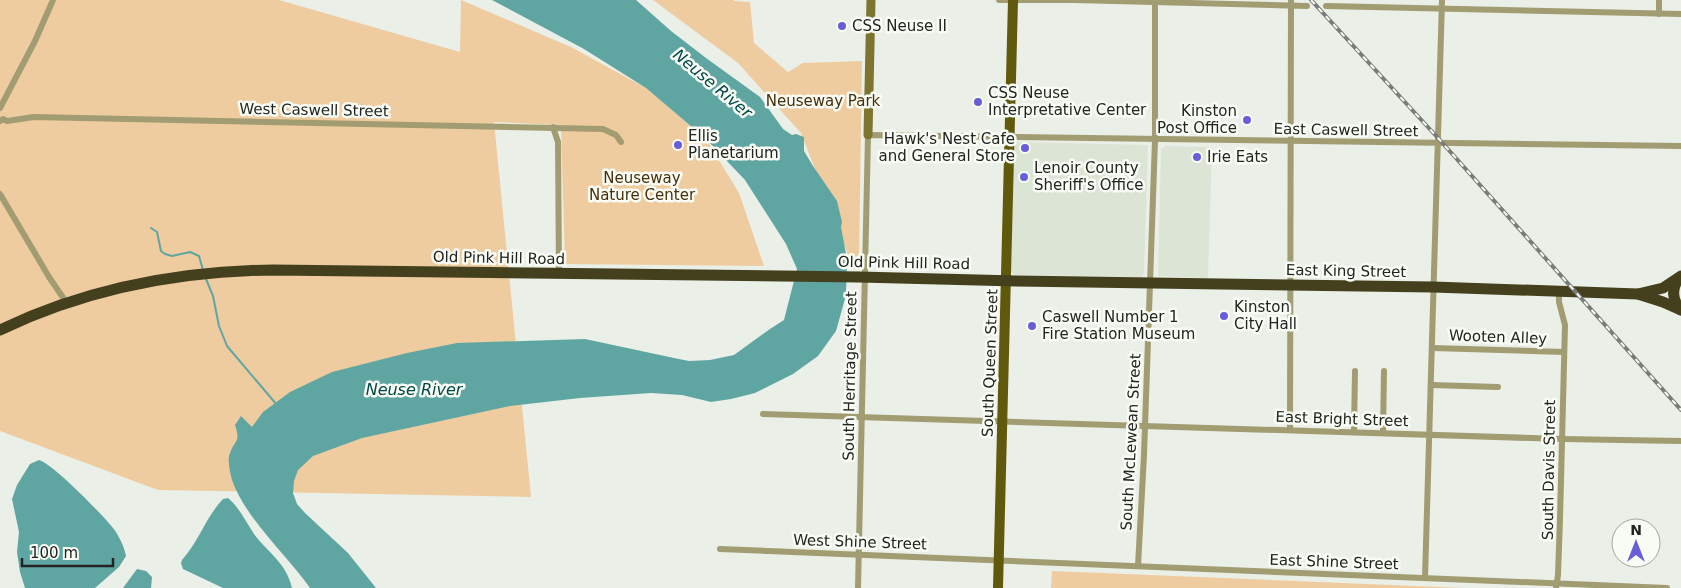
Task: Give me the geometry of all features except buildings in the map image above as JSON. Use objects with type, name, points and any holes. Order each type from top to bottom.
[{"type":"highway","name":"Old Pink Hill Road","points":[[0,330],[66,302],[110,289],[185,275],[213,272],[273,270],[1007,280]]},
{"type":"highway","points":[[1638,294],[1663,288],[1681,276]]},
{"type":"highway","points":[[1681,276],[1674,286],[1673,292],[1676,305],[1681,310]]},
{"type":"highway","name":"East King Street","points":[[1007,280],[1433,287],[1638,294],[1681,310]]},
{"type":"main road","name":"South Queen Street","points":[[998,588],[1013,0]]},
{"type":"street","points":[[0,108],[35,41],[53,0]]},
{"type":"street","points":[[871,0],[868,135],[1010,138]]},
{"type":"street","points":[[999,0],[1291,3],[1307,6]]},
{"type":"street","points":[[1425,578],[1442,0]]},
{"type":"street","points":[[1659,0],[1659,14]]},
{"type":"street","name":"South McLewean Street","points":[[1138,566],[1156,140],[1155,1]]},
{"type":"street","points":[[1290,430],[1291,3]]},
{"type":"street","points":[[1326,6],[1681,14]]},
{"type":"street","name":"West Caswell Street","points":[[1,119],[7,121],[34,117],[371,123],[461,127],[552,127],[604,129],[616,135],[622,142]]},
{"type":"street","points":[[552,127],[558,142],[558,274]]},
{"type":"street","name":"South Herritage Street","points":[[858,588],[862,417],[862,277],[868,135]]},
{"type":"street","name":"East Caswell Street","points":[[1010,138],[1290,142],[1438,141],[1681,146]]},
{"type":"street","points":[[0,194],[66,302]]},
{"type":"street","name":"South Davis Street","points":[[1556,586],[1560,519],[1565,325],[1559,302],[1559,292]]},
{"type":"street","name":"Wooten Alley","points":[[1432,348],[1564,352]]},
{"type":"street","points":[[1354,432],[1355,371]]},
{"type":"street","points":[[1383,433],[1384,371]]},
{"type":"street","points":[[1431,385],[1498,387]]},
{"type":"street","name":"East Bright Street","points":[[763,414],[1145,427],[1681,441]]},
{"type":"street","name":"West Shine Street","points":[[720,549],[999,560]]},
{"type":"street","name":"East Shine Street","points":[[999,560],[1425,578],[1556,586],[1667,588]]},
{"type":"shaded area","points":[[1017,142],[1148,145],[1144,273],[1142,277],[1016,275],[1012,273],[1014,145]]},
{"type":"shaded area","points":[[1165,146],[1212,147],[1208,278],[1158,276],[1161,149]]},
{"type":"green space","name":"Neuseway Nature Center","points":[[0,0],[279,0],[460,52],[461,0],[571,47],[646,88],[706,139],[739,193],[764,266],[565,264],[561,125],[494,122],[531,497],[158,490],[0,431]]},
{"type":"green space","name":"Neuseway Park","points":[[653,0],[734,0],[750,2],[754,43],[788,72],[803,63],[862,61],[859,259],[849,257],[801,133],[738,63]]},
{"type":"green space","points":[[1052,571],[1463,588],[1051,588]]},
{"type":"water","name":"Neuse River","points":[[492,0],[636,0],[671,31],[760,97],[783,129],[792,135],[796,134],[804,137],[804,151],[837,201],[842,222],[841,227],[847,259],[846,295],[836,331],[818,356],[793,374],[755,393],[731,399],[711,402],[682,395],[651,393],[580,398],[510,406],[362,438],[313,456],[298,470],[294,481],[293,493],[297,504],[348,553],[376,588],[310,588],[256,522],[238,494],[232,480],[229,456],[237,440],[235,425],[241,416],[252,427],[263,412],[290,392],[332,372],[407,353],[457,343],[585,339],[689,361],[710,360],[734,355],[784,320],[797,269],[786,244],[745,180],[706,139],[646,88],[584,49]]},
{"type":"water","points":[[39,460],[55,470],[99,512],[113,528],[123,545],[126,556],[119,567],[95,588],[25,588],[17,552],[19,532],[12,499],[17,485],[30,464]]},
{"type":"water","points":[[228,498],[239,510],[259,541],[286,571],[292,588],[223,588],[183,569],[182,560],[217,506],[223,499]]},
{"type":"water","points":[[137,569],[146,571],[152,577],[151,588],[123,588]]},
{"type":"waterway","points":[[151,228],[157,232],[161,251],[172,256],[190,252],[199,256],[203,270]]},
{"type":"waterway","points":[[206,279],[213,296],[219,326],[227,346],[277,405]]},
{"type":"railway","points":[[1311,0],[1438,138],[1681,410]]},
{"type":"place","name":"CSS Neuse II","points":[[842,26]]},
{"type":"place","name":"CSS Neuse Interpretative Center","points":[[978,102]]},
{"type":"place","name":"Kinston Post Office","points":[[1247,120]]},
{"type":"place","name":"Ellis Planetarium","points":[[678,145]]},
{"type":"place","name":"Hawk's Nest Cafe and General Store","points":[[1025,148]]},
{"type":"place","name":"Irie Eats","points":[[1197,157]]},
{"type":"place","name":"Lenoir County Sheriff's Office","points":[[1024,177]]},
{"type":"place","name":"Kinston City Hall","points":[[1224,316]]},
{"type":"place","name":"Caswell Number 1 Fire Station Museum","points":[[1032,326]]}]
